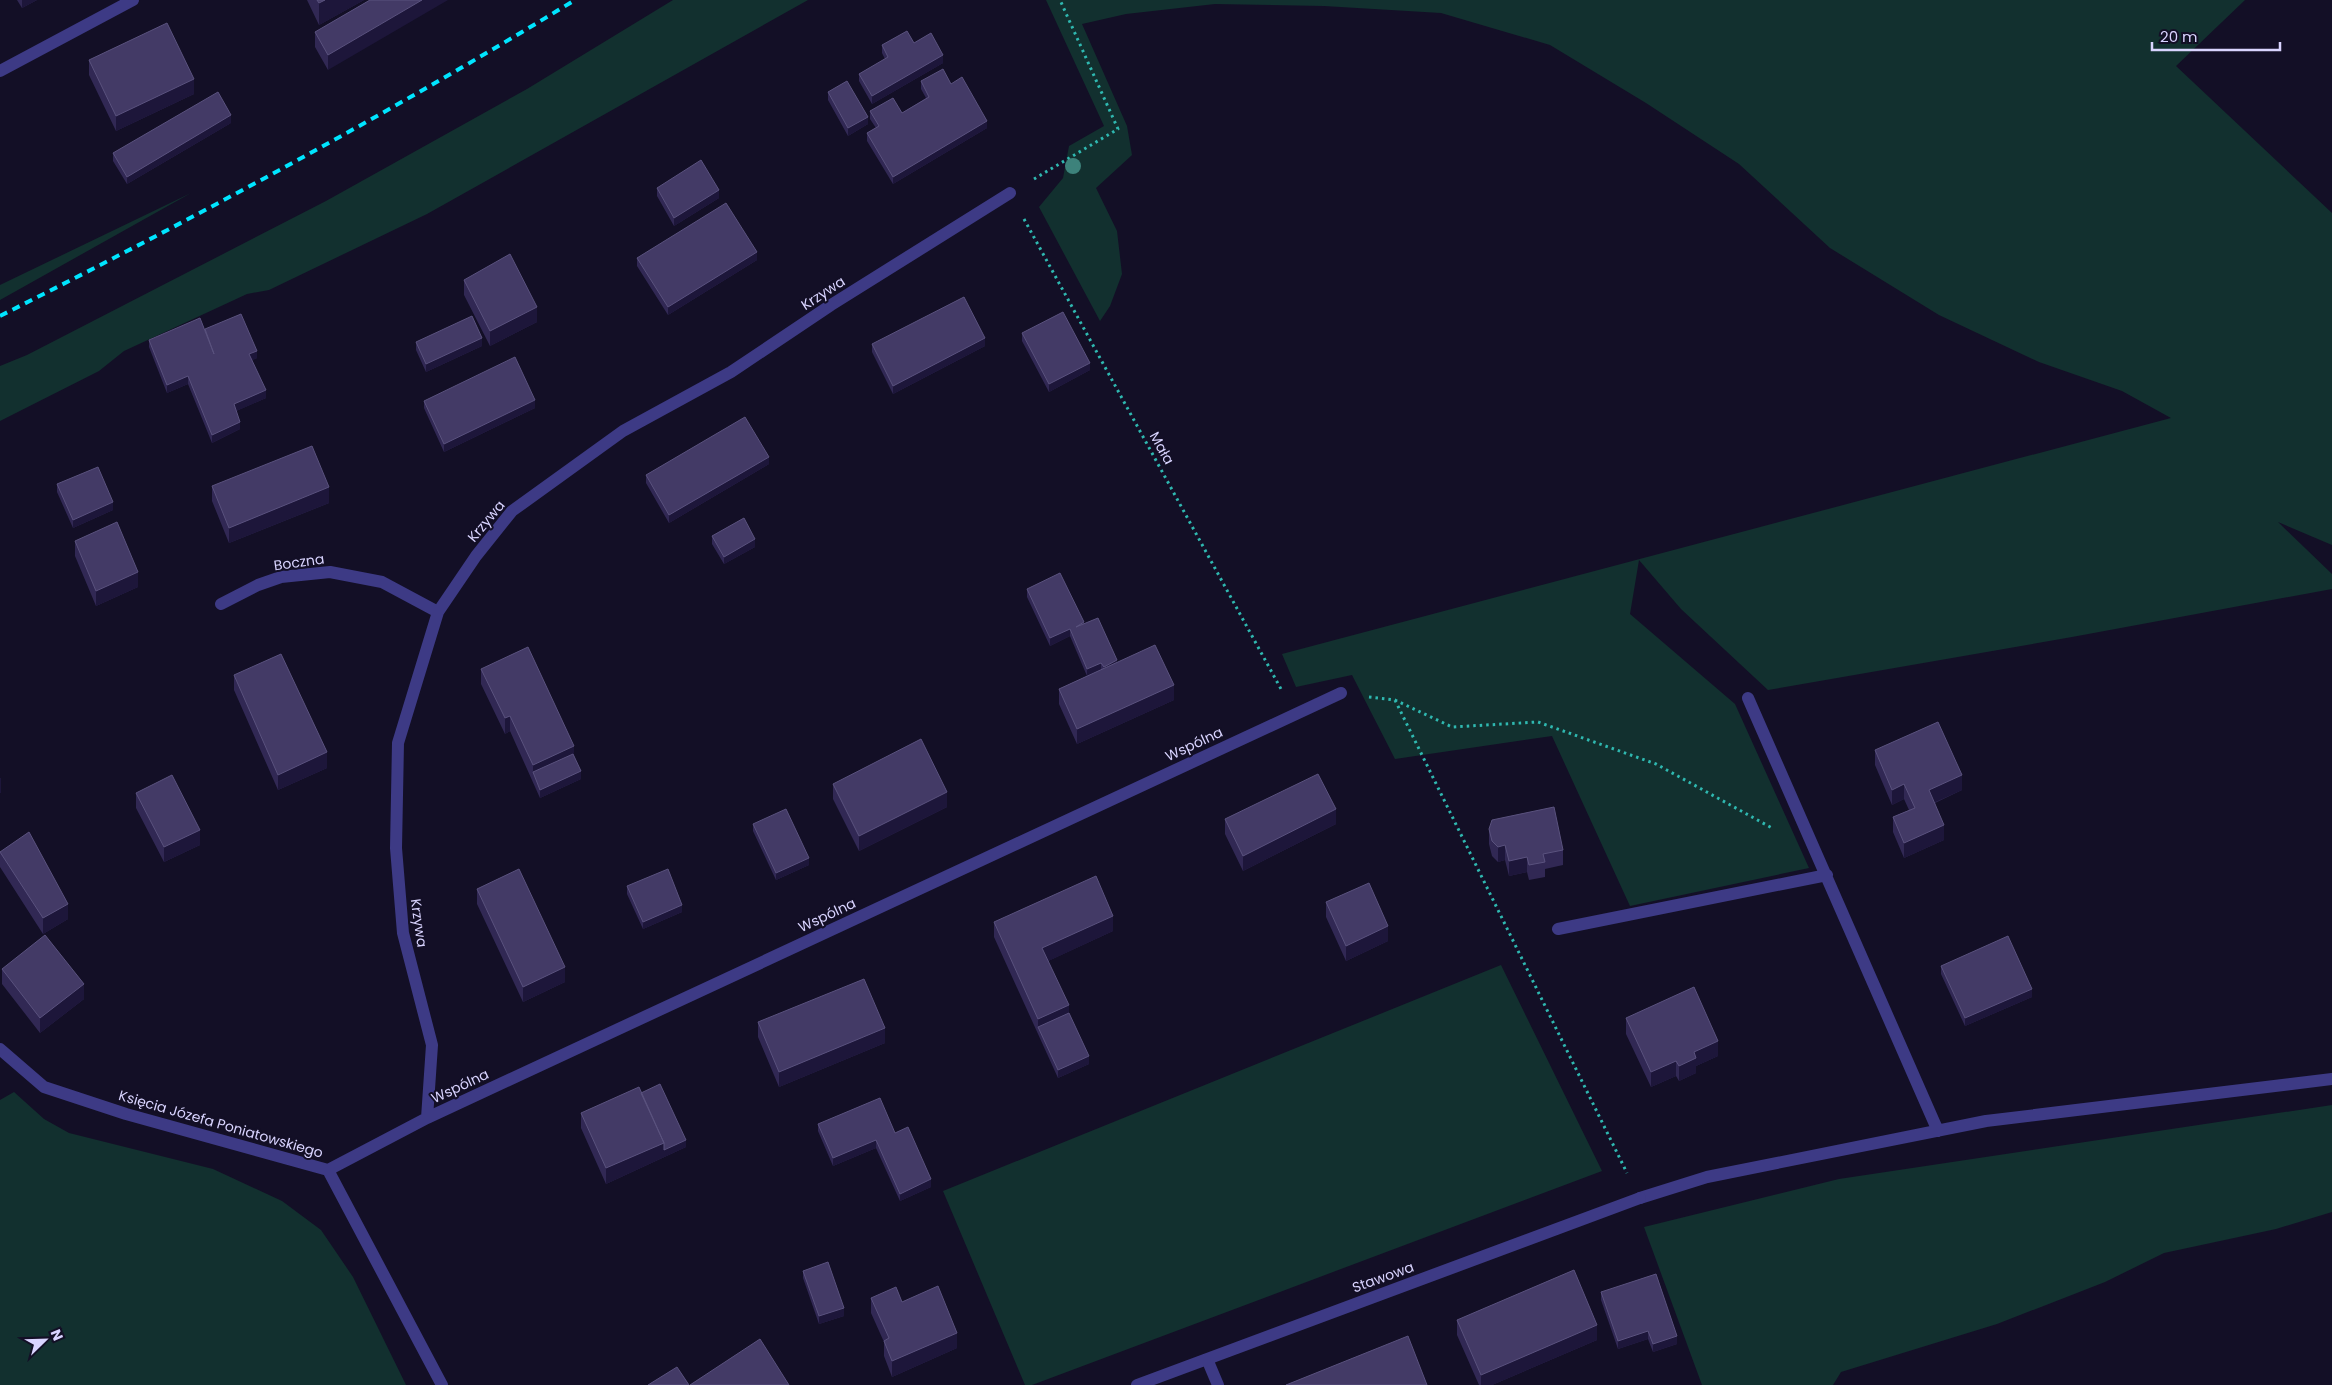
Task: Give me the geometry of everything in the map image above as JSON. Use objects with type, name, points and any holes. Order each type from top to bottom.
[{"type":"street","points":[[0,71],[133,0]]},
{"type":"street","name":"Krzywa","points":[[427,1118],[432,1045],[403,933],[396,848],[398,743],[438,612],[476,556],[512,511],[623,430],[731,372],[830,305],[1010,193]]},
{"type":"street","name":"Boczna","points":[[221,604],[258,585],[281,577],[330,572],[382,582],[438,612]]},
{"type":"street","name":"Wspólna","points":[[328,1170],[427,1118],[1341,693]]},
{"type":"street","points":[[1748,698],[1938,1131]]},
{"type":"street","points":[[1558,929],[1826,875]]},
{"type":"street","name":"Księcia Józefa Poniatowskiego","points":[[0,1049],[44,1088],[126,1114],[328,1170],[442,1385]]},
{"type":"street","name":"Stawowa","points":[[1137,1385],[1640,1198],[1707,1177],[1986,1121],[2332,1079]]},
{"type":"street","points":[[1207,1359],[1218,1385]]},
{"type":"path","points":[[1010,193],[1118,129],[1060,0]]},
{"type":"path","name":"Mała","points":[[1010,193],[1294,714]]},
{"type":"path","points":[[1341,693],[1395,700],[1452,727],[1538,722],[1656,764],[1774,829]]},
{"type":"path","points":[[1395,700],[1640,1198]]},
{"type":"green space","points":[[673,0],[808,0],[427,214],[269,290],[247,294],[124,351],[99,371],[0,421],[0,366],[27,355],[326,201],[527,89]]},
{"type":"green space","points":[[1046,0],[2245,0],[2176,66],[2332,213],[2332,545],[2278,522],[2332,574],[2332,589],[1768,690],[1681,609],[1639,560],[1630,614],[1735,704],[1809,868],[1630,906],[1552,736],[1395,759],[1352,675],[1296,687],[1282,654],[2171,418],[2122,391],[2039,362],[1939,315],[1830,248],[1739,164],[1646,103],[1550,45],[1441,13],[1324,6],[1215,4],[1126,14],[1082,24],[1127,126],[1132,155],[1096,188],[1117,231],[1122,274],[1110,306],[1100,321],[1039,207],[1063,178],[1069,146],[1104,126]]},
{"type":"green space","points":[[191,193],[0,300],[0,285]]},
{"type":"green space","points":[[1501,965],[1602,1171],[1032,1385],[1025,1385],[943,1191]]},
{"type":"green space","points":[[14,1092],[44,1119],[69,1133],[213,1169],[282,1201],[321,1230],[353,1277],[406,1385],[0,1385],[0,1100]]},
{"type":"green space","points":[[2332,1105],[2332,1212],[2276,1229],[2164,1253],[2105,1282],[1997,1324],[1841,1372],[1833,1385],[1702,1385],[1644,1227],[1839,1179]]},
{"type":"building","points":[[370,0],[422,0],[328,55],[315,32]]},
{"type":"building","points":[[167,23],[194,79],[116,116],[89,60]]},
{"type":"building","points":[[907,31],[914,43],[931,33],[943,55],[872,96],[859,74],[888,57],[882,45]]},
{"type":"building","points":[[943,69],[951,84],[962,77],[987,121],[893,177],[867,133],[879,126],[870,111],[893,98],[902,113],[929,97],[921,81]]},
{"type":"building","points":[[847,81],[868,117],[848,128],[828,92]]},
{"type":"building","points":[[218,92],[231,115],[127,177],[113,153]]},
{"type":"building","points":[[701,160],[719,190],[674,218],[657,188]]},
{"type":"building","points":[[726,203],[757,252],[668,307],[637,258]]},
{"type":"building","points":[[510,254],[537,307],[490,331],[464,280]]},
{"type":"building","points":[[964,297],[985,338],[893,386],[872,344]]},
{"type":"building","points":[[1063,312],[1090,363],[1049,384],[1022,333]]},
{"type":"building","points":[[241,314],[257,351],[249,354],[266,390],[234,404],[240,422],[212,435],[188,376],[167,385],[149,340],[200,318],[214,354],[205,329]]},
{"type":"building","points":[[472,316],[482,338],[426,364],[416,342]]},
{"type":"building","points":[[515,357],[535,400],[444,444],[424,401]]},
{"type":"building","points":[[745,417],[769,457],[669,515],[646,475]]},
{"type":"building","points":[[312,446],[329,487],[229,528],[212,486]]},
{"type":"building","points":[[98,467],[113,502],[73,520],[57,484]]},
{"type":"building","points":[[744,518],[755,539],[724,557],[712,536]]},
{"type":"building","points":[[117,522],[138,572],[96,591],[75,541]]},
{"type":"building","points":[[1060,573],[1084,622],[1076,627],[1098,618],[1117,660],[1104,667],[1101,663],[1087,669],[1070,629],[1050,638],[1027,589]]},
{"type":"building","points":[[1155,645],[1174,685],[1077,729],[1059,689]]},
{"type":"building","points":[[528,647],[574,746],[533,765],[510,716],[505,718],[481,669]]},
{"type":"building","points":[[281,654],[327,752],[278,775],[234,675]]},
{"type":"building","points":[[1938,722],[1962,775],[1929,790],[1944,825],[1904,843],[1893,817],[1915,808],[1904,784],[1892,790],[1875,750]]},
{"type":"building","points":[[921,739],[947,792],[859,836],[833,784]]},
{"type":"building","points":[[573,754],[581,771],[540,790],[533,772]]},
{"type":"building","points":[[1318,774],[1336,809],[1243,856],[1225,819]]},
{"type":"building","points":[[172,775],[200,830],[164,847],[136,793]]},
{"type":"building","points":[[1554,807],[1563,850],[1543,854],[1545,862],[1529,865],[1527,857],[1509,861],[1505,845],[1498,847],[1492,841],[1489,829],[1492,820]]},
{"type":"building","points":[[786,809],[809,858],[776,873],[753,824]]},
{"type":"building","points":[[29,832],[68,904],[43,918],[0,852]]},
{"type":"building","points":[[519,869],[565,967],[523,987],[477,889]]},
{"type":"building","points":[[668,869],[682,905],[643,922],[627,886]]},
{"type":"building","points":[[1096,876],[1113,916],[1042,948],[1069,1005],[1038,1019],[994,922]]},
{"type":"building","points":[[1369,883],[1388,926],[1346,946],[1326,902]]},
{"type":"building","points":[[45,935],[84,984],[40,1018],[2,969]]},
{"type":"building","points":[[2008,936],[2032,989],[1965,1018],[1941,966]]},
{"type":"building","points":[[864,979],[885,1028],[779,1072],[758,1022]]},
{"type":"building","points":[[1694,987],[1718,1041],[1694,1052],[1696,1058],[1679,1066],[1676,1061],[1651,1072],[1626,1018]]},
{"type":"building","points":[[1069,1013],[1089,1056],[1058,1070],[1038,1027]]},
{"type":"building","points":[[660,1084],[686,1140],[664,1150],[664,1143],[641,1093]]},
{"type":"building","points":[[639,1087],[664,1143],[606,1168],[581,1113]]},
{"type":"building","points":[[880,1098],[895,1133],[908,1127],[931,1179],[900,1194],[876,1140],[833,1158],[818,1124]]},
{"type":"building","points":[[828,1262],[844,1308],[819,1316],[803,1271]]},
{"type":"building","points":[[1574,1270],[1597,1325],[1481,1375],[1457,1320]]},
{"type":"building","points":[[1656,1274],[1677,1336],[1653,1344],[1648,1331],[1618,1341],[1601,1292]]},
{"type":"building","points":[[938,1286],[957,1333],[892,1361],[884,1341],[889,1338],[871,1298],[896,1287],[902,1302]]},
{"type":"building","points":[[1408,1336],[1427,1385],[1286,1385]]},
{"type":"building","points":[[760,1339],[789,1385],[690,1385]]},
{"type":"building","points":[[677,1367],[689,1385],[648,1385]]},
{"type":"railway","points":[[0,316],[290,164],[434,84],[575,0]]}]
